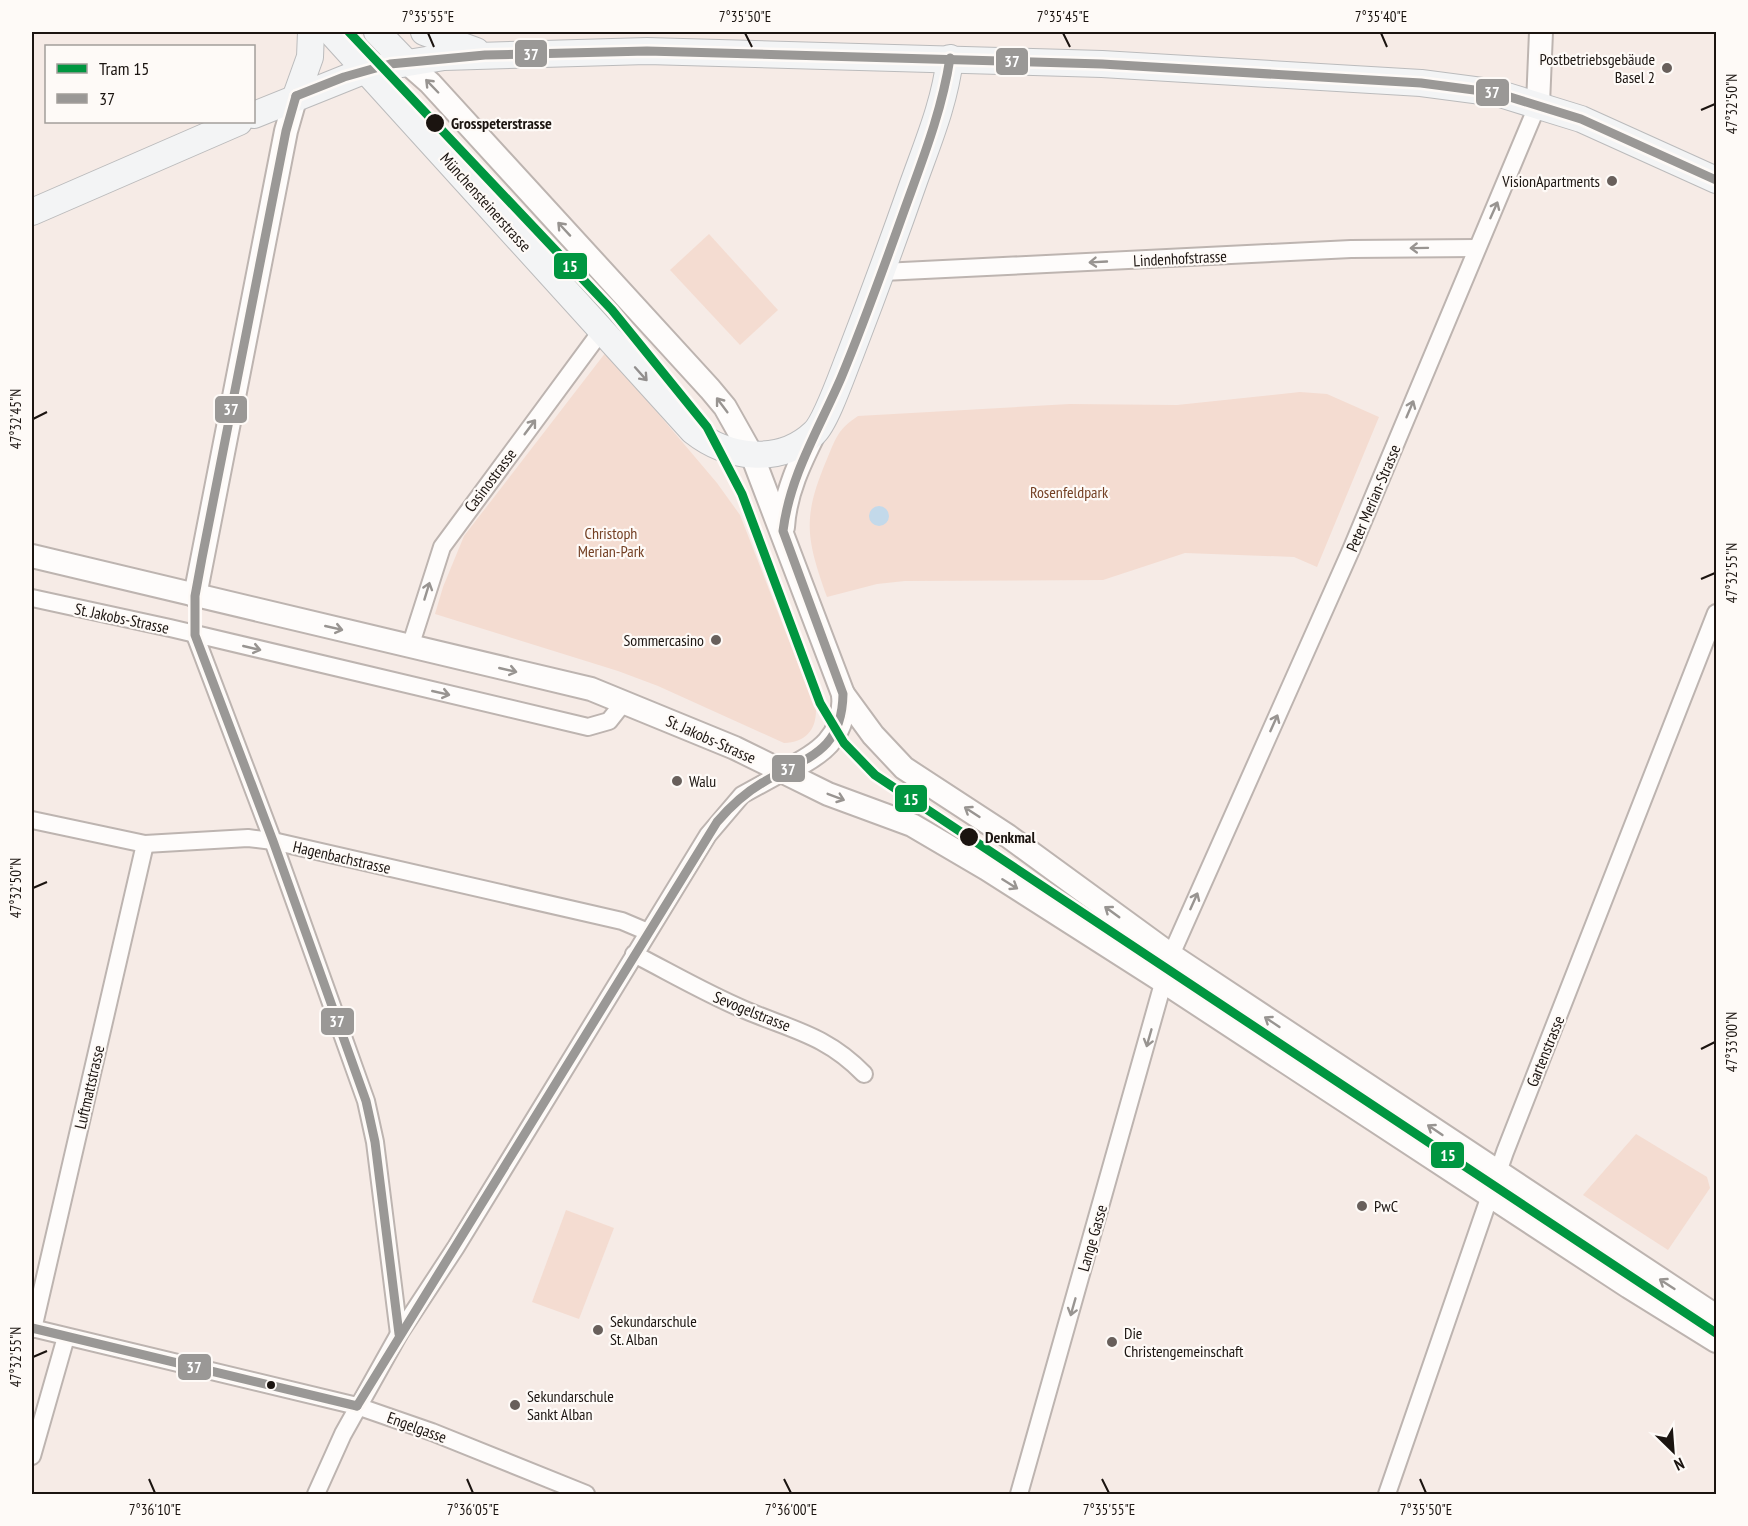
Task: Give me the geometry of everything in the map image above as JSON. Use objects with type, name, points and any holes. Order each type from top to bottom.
[{"type":"main road","points":[[195,596],[286,131],[310,57],[311,32]]},
{"type":"main road","name":"Münchensteinerstrasse","points":[[331,32],[693,431],[721,449],[752,455]]},
{"type":"main road","points":[[377,32],[430,83],[710,389],[736,425],[752,455],[783,531],[843,694],[873,735],[904,768],[1008,836],[1171,955],[1716,1316]]},
{"type":"main road","points":[[424,32],[484,55]]},
{"type":"main road","name":"Peter Merian-Strasse","points":[[1538,104],[1541,32]]},
{"type":"main road","points":[[255,115],[296,96],[366,70],[405,61],[484,55],[647,51],[1102,64],[1421,83],[1497,93],[1538,104],[1615,133],[1716,180]]},
{"type":"main road","points":[[783,531],[790,492],[840,379],[883,272],[943,100],[950,58]]},
{"type":"main road","points":[[32,212],[237,123]]},
{"type":"main road","points":[[752,455],[791,447],[815,432]]},
{"type":"main road","name":"St. Jakobs-Strasse","points":[[32,556],[574,685],[624,702],[735,748],[828,794],[912,825],[987,869],[1164,982],[1629,1287],[1716,1341]]},
{"type":"main road","points":[[784,772],[819,753],[832,740],[843,713],[843,694]]},
{"type":"street","name":"Peter Merian-Strasse","points":[[1164,982],[1171,955],[1351,550],[1538,104]]},
{"type":"street","name":"Lindenhofstrasse","points":[[883,272],[1351,249],[1478,248]]},
{"type":"street","name":"Casinostrasse","points":[[410,647],[442,547],[603,330]]},
{"type":"street","name":"St. Jakobs-Strasse","points":[[32,598],[588,727],[609,721],[624,702]]},
{"type":"street","name":"Gartenstrasse","points":[[1387,1494],[1489,1194],[1716,613]]},
{"type":"street","points":[[195,635],[273,841],[366,1101],[375,1142],[399,1334]]},
{"type":"street","points":[[316,1494],[357,1407],[399,1334],[456,1247],[634,954],[722,816],[742,795],[784,772]]},
{"type":"street","name":"Hagenbachstrasse","points":[[32,820],[145,844],[248,838],[273,841],[622,921],[648,932]]},
{"type":"street","name":"Luftmattstrasse","points":[[32,1329],[145,844]]},
{"type":"street","name":"Sevogelstrasse","points":[[634,954],[745,1010],[807,1033],[845,1054],[864,1074]]},
{"type":"street","name":"Lange Gasse","points":[[1019,1494],[1164,982]]},
{"type":"street","name":"Engelgasse","points":[[32,1329],[357,1407],[432,1432],[551,1488],[586,1494]]},
{"type":"street","points":[[32,1456],[66,1337]]},
{"type":"green space","points":[[709,234],[778,310],[740,345],[670,270]]},
{"type":"green space","name":"Christoph Merian-Park","points":[[606,352],[717,483],[740,515],[816,710],[814,724],[803,738],[784,743],[658,686],[618,671],[435,614],[443,587],[464,536]]},
{"type":"green space","name":"Rosenfeldpark","points":[[1300,392],[1327,394],[1379,417],[1317,567],[1294,557],[1185,553],[1103,580],[905,581],[877,584],[827,597],[811,543],[810,513],[819,479],[835,440],[846,425],[858,416],[1070,404],[1177,405]]},
{"type":"green space","points":[[1636,1134],[1707,1177],[1710,1188],[1668,1250],[1583,1195]]},
{"type":"green space","points":[[566,1210],[614,1228],[579,1319],[532,1302]]},
{"type":"water","points":[[875,506],[883,506],[889,512],[889,520],[883,526],[875,526],[869,520],[869,512]]},
{"type":"tram line","name":"15","points":[[349,32],[612,310],[707,427],[742,494],[820,703],[844,743],[875,775],[1716,1333]]},
{"type":"transit line","name":"37","points":[[296,96],[344,77],[390,64],[485,55],[647,51],[1102,64],[1421,83],[1497,93],[1581,119],[1716,180]]},
{"type":"transit line","name":"37","points":[[357,1406],[717,822],[756,787],[819,751],[836,729],[841,714],[843,694],[783,531],[799,471],[858,337],[924,155],[937,117],[950,58]]},
{"type":"transit line","name":"37","points":[[296,96],[286,131],[202,558],[195,596],[195,635],[273,841],[366,1101],[375,1142],[399,1334]]},
{"type":"transit line","name":"37","points":[[32,1328],[357,1406]]},
{"type":"place","name":"Postbetriebsgebäude Basel 2","points":[[1667,68]]},
{"type":"place","name":"Grosspeterstrasse","points":[[435,123]]},
{"type":"place","name":"VisionApartments","points":[[1612,181]]},
{"type":"place","name":"Sommercasino","points":[[716,640]]},
{"type":"place","name":"Walu","points":[[677,781]]},
{"type":"place","name":"Denkmal","points":[[969,837]]},
{"type":"place","name":"PwC","points":[[1362,1206]]},
{"type":"place","name":"Sekundarschule St. Alban","points":[[598,1330]]},
{"type":"place","name":"Die Christengemeinschaft","points":[[1112,1342]]},
{"type":"place","name":"Sekundarschule Sankt Alban","points":[[515,1405]]}]
